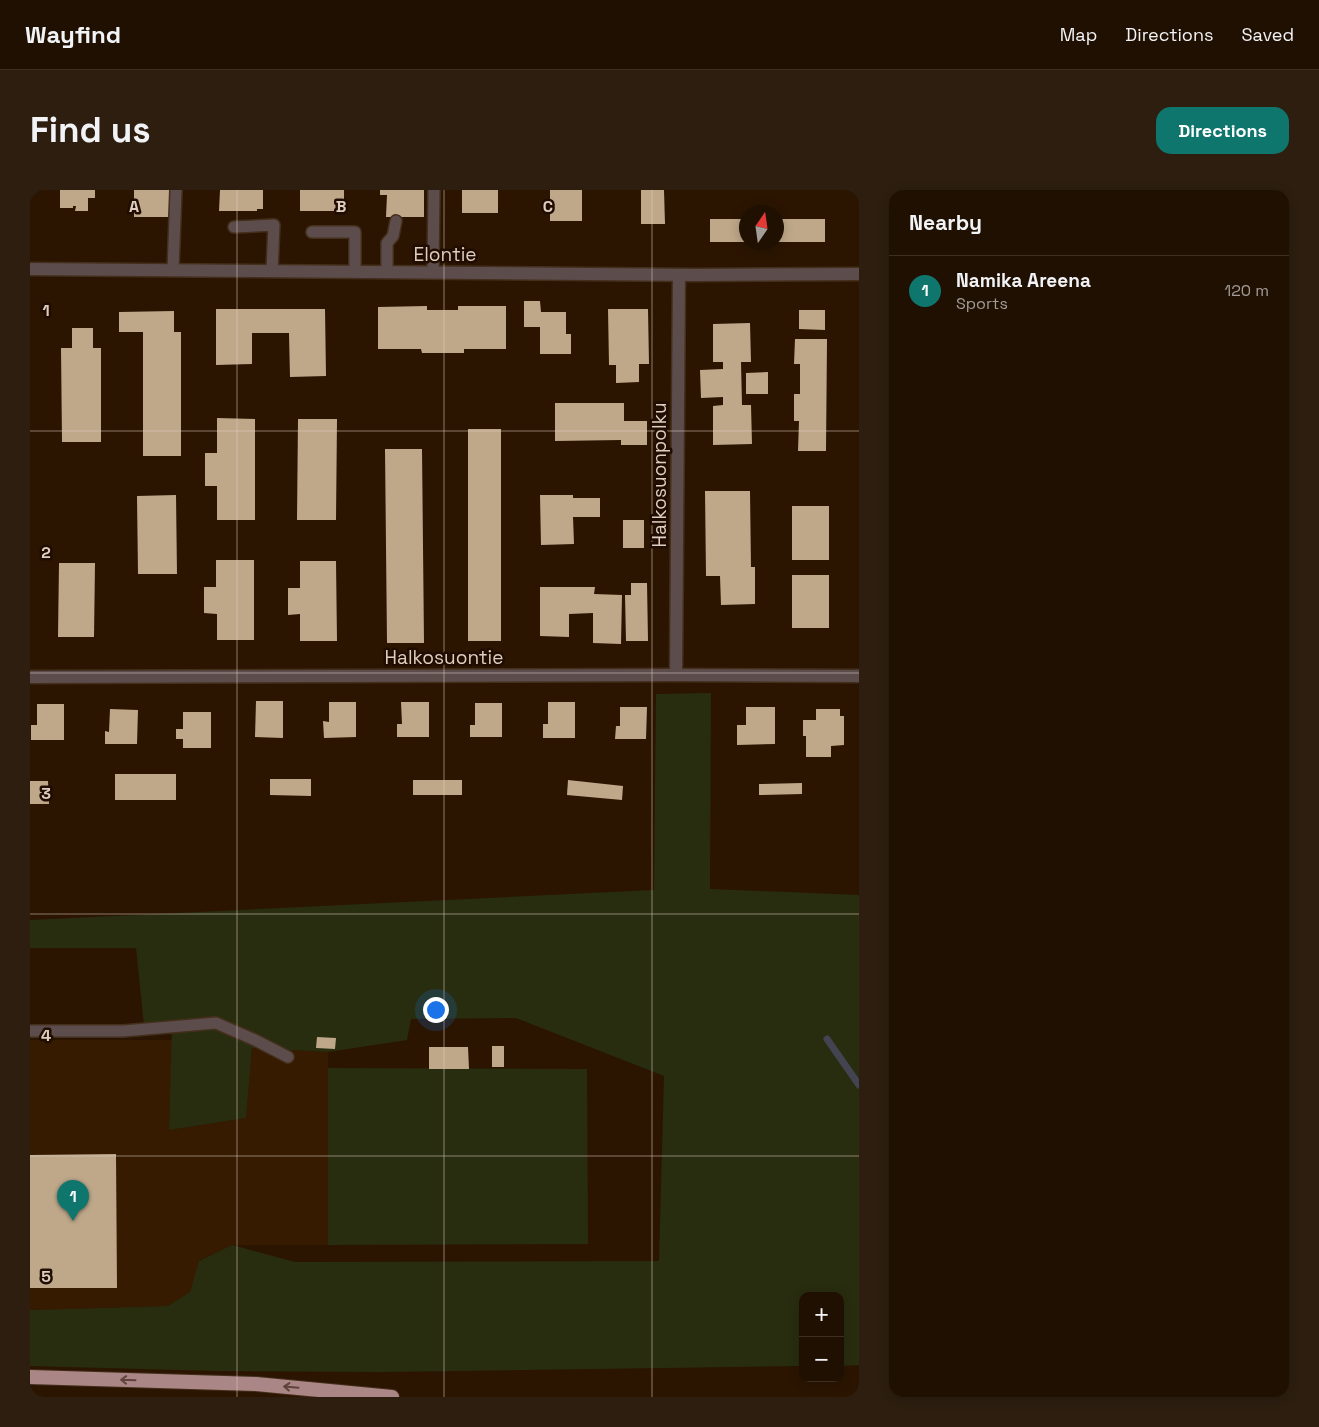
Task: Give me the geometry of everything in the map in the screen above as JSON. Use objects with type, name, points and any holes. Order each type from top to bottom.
[{"type":"highway","points":[[30,1377],[256,1384],[392,1397]]},
{"type":"street","name":"Elontie","points":[[30,269],[679,275],[859,274]]},
{"type":"street","name":"Halkosuonpolku","points":[[676,676],[679,275]]},
{"type":"street","name":"Halkosuontie","points":[[30,677],[859,676]]},
{"type":"lane","points":[[173,270],[176,190]]},
{"type":"lane","points":[[433,272],[434,190]]},
{"type":"lane","points":[[387,272],[388,243],[393,236],[396,221]]},
{"type":"lane","points":[[234,227],[274,225],[272,271]]},
{"type":"lane","points":[[312,232],[355,232],[355,272]]},
{"type":"lane","points":[[30,1031],[123,1031],[216,1022],[288,1057]]},
{"type":"shaded area","points":[[30,1040],[172,1040],[169,1130],[246,1118],[252,1048],[328,1052],[328,1245],[232,1245],[200,1260],[190,1292],[168,1306],[30,1310]]},
{"type":"green space","points":[[711,693],[710,889],[859,895],[859,1365],[844,1366],[844,1292],[799,1292],[799,1366],[381,1372],[218,1371],[30,1366],[30,1310],[168,1306],[190,1292],[199,1261],[232,1245],[295,1262],[659,1261],[664,1076],[516,1018],[411,1019],[407,1040],[328,1052],[252,1048],[246,1118],[169,1130],[172,1026],[144,1025],[136,948],[30,948],[30,920],[654,890],[656,694]]},
{"type":"green space","points":[[328,1068],[587,1069],[588,1244],[328,1245]]},
{"type":"building","points":[[60,190],[95,190],[95,198],[88,198],[88,211],[75,211],[76,206],[73,206],[73,208],[60,208]]},
{"type":"building","points":[[134,190],[170,190],[171,217],[134,217]]},
{"type":"building","points":[[220,190],[263,190],[263,209],[257,209],[257,211],[219,211]]},
{"type":"building","points":[[300,190],[344,190],[344,210],[300,211]]},
{"type":"building","points":[[380,190],[424,190],[424,217],[386,217],[387,195],[380,195]]},
{"type":"building","points":[[462,190],[498,190],[498,213],[462,213]]},
{"type":"building","points":[[550,190],[582,190],[582,221],[550,221]]},
{"type":"building","points":[[641,190],[664,190],[665,224],[641,224]]},
{"type":"building","points":[[710,219],[739,219],[739,242],[710,242]]},
{"type":"building","points":[[784,219],[825,219],[825,242],[784,242]]},
{"type":"building","points":[[524,301],[540,301],[541,312],[566,312],[566,334],[571,334],[571,354],[540,354],[540,327],[524,327]]},
{"type":"building","points":[[427,306],[427,310],[458,310],[458,306],[506,306],[506,349],[464,349],[464,353],[422,353],[421,349],[378,349],[378,307]]},
{"type":"building","points":[[216,309],[325,309],[326,376],[290,377],[289,333],[252,333],[252,364],[216,365]]},
{"type":"building","points":[[608,309],[648,309],[649,364],[639,364],[639,382],[616,383],[616,365],[609,365]]},
{"type":"building","points":[[799,310],[825,310],[825,330],[799,329]]},
{"type":"building","points":[[174,311],[174,332],[181,332],[181,456],[143,456],[143,332],[119,332],[119,312]]},
{"type":"building","points":[[750,323],[751,362],[741,362],[742,405],[751,405],[752,444],[713,445],[713,406],[723,405],[723,397],[701,398],[700,370],[723,369],[723,362],[713,362],[713,324]]},
{"type":"building","points":[[72,328],[93,328],[93,348],[101,348],[101,442],[62,442],[61,348],[72,348]]},
{"type":"building","points":[[795,339],[827,339],[826,451],[798,451],[799,421],[794,421],[794,394],[800,394],[800,364],[794,364]]},
{"type":"building","points":[[768,372],[768,394],[746,394],[746,373]]},
{"type":"building","points":[[555,403],[624,403],[624,421],[647,421],[647,445],[621,445],[621,440],[555,441]]},
{"type":"building","points":[[217,418],[255,419],[255,520],[217,520],[217,486],[205,486],[205,453],[217,453]]},
{"type":"building","points":[[298,419],[337,419],[336,520],[297,520]]},
{"type":"building","points":[[468,429],[501,429],[501,641],[468,641]]},
{"type":"building","points":[[385,449],[422,449],[424,643],[387,643]]},
{"type":"building","points":[[705,491],[750,491],[751,567],[755,567],[755,604],[721,605],[720,576],[706,576]]},
{"type":"building","points":[[176,495],[177,574],[138,574],[137,496]]},
{"type":"building","points":[[540,495],[573,495],[573,498],[600,498],[600,517],[573,517],[574,544],[541,545]]},
{"type":"building","points":[[792,506],[829,506],[829,560],[792,560]]},
{"type":"building","points":[[623,520],[644,520],[644,548],[623,548]]},
{"type":"building","points":[[216,560],[254,560],[254,640],[217,640],[217,614],[204,613],[204,587],[216,587]]},
{"type":"building","points":[[300,561],[336,561],[337,641],[300,641],[300,614],[288,615],[288,588],[300,588]]},
{"type":"building","points":[[59,563],[95,563],[94,637],[58,637]]},
{"type":"building","points":[[792,575],[829,575],[829,628],[792,628]]},
{"type":"building","points":[[631,583],[647,583],[648,641],[626,641],[625,595],[631,595]]},
{"type":"building","points":[[540,587],[595,587],[594,594],[622,595],[621,644],[593,643],[593,613],[569,614],[569,637],[540,636]]},
{"type":"building","points":[[256,701],[283,701],[283,738],[255,737]]},
{"type":"building","points":[[329,702],[356,702],[356,737],[324,738],[323,721],[329,722]]},
{"type":"building","points":[[401,702],[429,702],[429,737],[397,737],[397,724],[402,724]]},
{"type":"building","points":[[548,702],[575,702],[575,738],[543,738],[543,724],[548,724]]},
{"type":"building","points":[[475,703],[502,703],[502,737],[470,737],[470,725],[475,725]]},
{"type":"building","points":[[37,704],[64,704],[64,740],[31,740],[31,725],[37,725]]},
{"type":"building","points":[[620,707],[647,707],[646,739],[615,739],[616,726],[620,726]]},
{"type":"building","points":[[746,707],[775,707],[775,744],[737,745],[737,725],[746,725]]},
{"type":"building","points":[[110,709],[138,710],[137,744],[105,744],[105,731],[109,732]]},
{"type":"building","points":[[816,709],[840,709],[840,716],[844,716],[844,745],[831,746],[831,757],[806,757],[806,736],[803,736],[803,720],[816,720]]},
{"type":"building","points":[[183,712],[211,712],[211,748],[183,748],[183,739],[176,739],[176,729],[183,729]]},
{"type":"building","points":[[115,774],[176,774],[176,800],[115,800]]},
{"type":"building","points":[[270,779],[311,779],[311,796],[270,795]]},
{"type":"building","points":[[413,780],[462,780],[462,795],[413,795]]},
{"type":"building","points":[[568,780],[623,786],[622,800],[567,795]]},
{"type":"building","points":[[30,781],[48,781],[49,804],[30,804]]},
{"type":"building","points":[[802,783],[802,794],[759,795],[759,784]]},
{"type":"building","points":[[317,1037],[336,1038],[335,1049],[316,1048]]},
{"type":"building","points":[[492,1046],[504,1046],[504,1067],[492,1067]]},
{"type":"building","points":[[429,1047],[468,1047],[469,1069],[429,1069]]},
{"type":"building","points":[[116,1154],[117,1288],[30,1288],[30,1155]]},
{"type":"waterway","points":[[827,1039],[859,1085]]},
{"type":"place","name":"Namika Areena","points":[[73,1221]]}]
